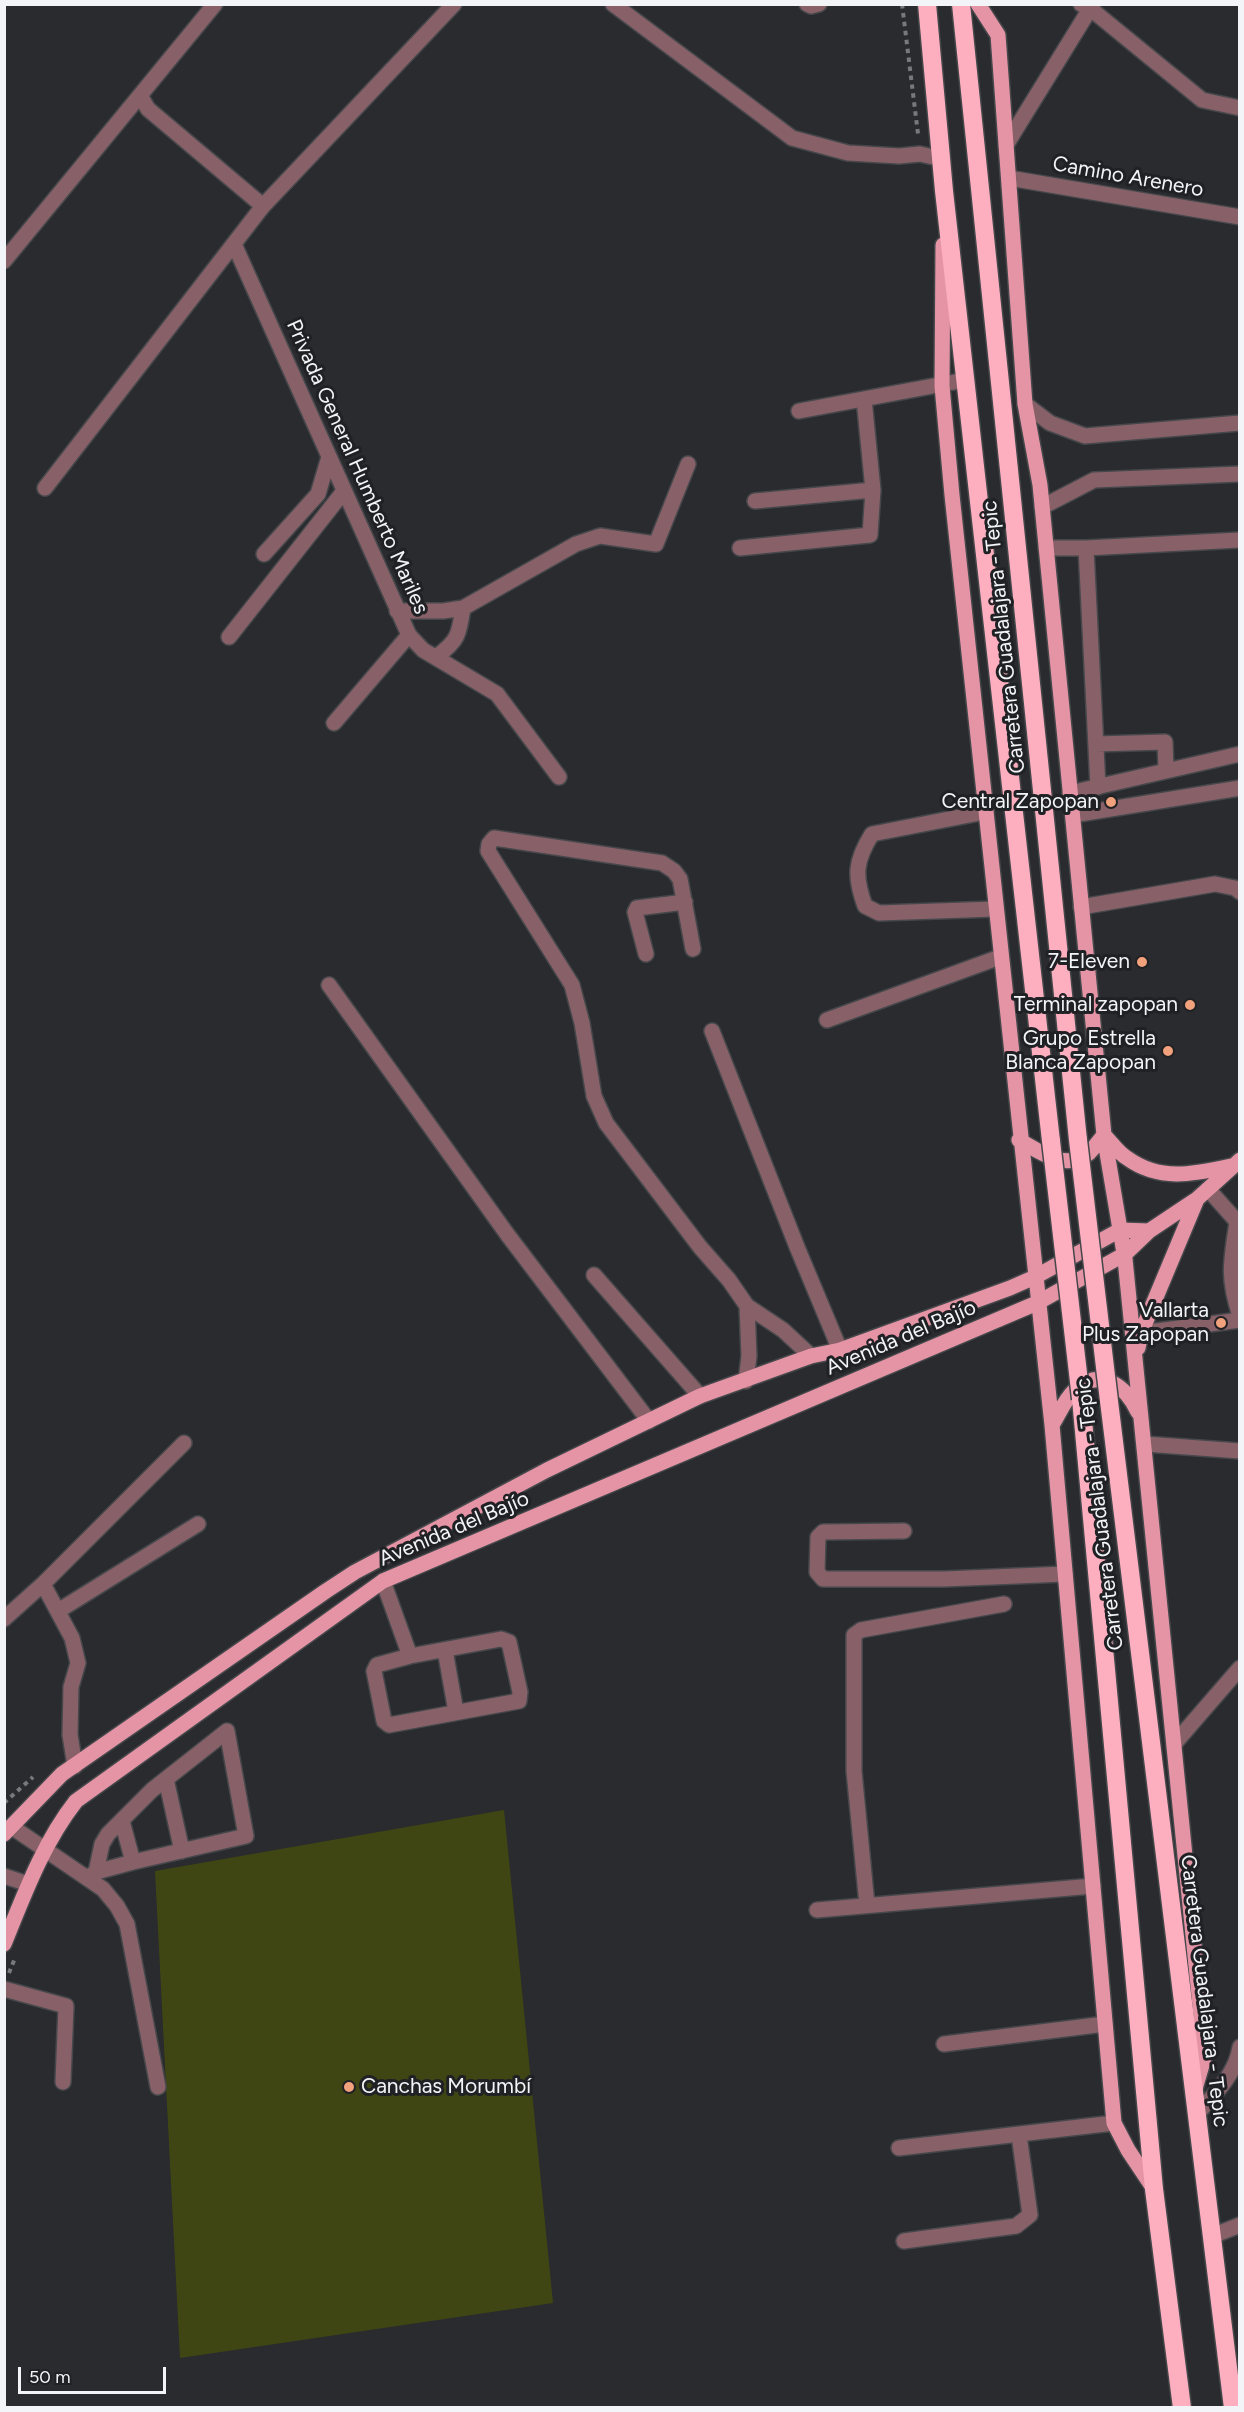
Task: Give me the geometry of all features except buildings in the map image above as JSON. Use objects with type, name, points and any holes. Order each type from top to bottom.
[{"type":"highway","name":"Carretera Guadalajara - Tepic","points":[[927,4],[944,191],[1081,1399],[1154,2189],[1182,2408]]},
{"type":"highway","name":"Carretera Guadalajara - Tepic","points":[[962,4],[1078,1140],[1233,2408]]},
{"type":"main road","points":[[978,4],[998,35],[1026,404],[1042,507],[1104,1135],[1125,1254],[1145,1444],[1205,2055],[1194,2096]]},
{"type":"main road","points":[[944,191],[942,386],[1019,1140],[1052,1425],[1114,2124],[1154,2189]]},
{"type":"main road","points":[[1019,1140],[1057,1160],[1070,1162],[1088,1154],[1104,1135]]},
{"type":"main road","points":[[1104,1135],[1125,1158],[1144,1168],[1162,1172],[1180,1175],[1237,1162]]},
{"type":"main road","name":"Avenida del Bajío","points":[[4,1944],[28,1884],[60,1822],[76,1801],[383,1581],[1037,1303],[1125,1254],[1149,1231],[1202,1194],[1237,1162]]},
{"type":"main road","points":[[1135,1357],[1142,1333],[1202,1194]]},
{"type":"main road","points":[[1120,1230],[1149,1231]]},
{"type":"main road","name":"Avenida del Bajío","points":[[8,1831],[62,1774],[355,1572],[547,1470],[700,1396],[811,1356],[840,1350],[1035,1277],[1120,1230]]},
{"type":"main road","points":[[1052,1425],[1075,1390],[1084,1384],[1097,1381],[1109,1381],[1128,1393],[1142,1420]]},
{"type":"street","points":[[4,261],[141,97],[145,88],[215,4]]},
{"type":"street","points":[[45,488],[263,206],[454,4]]},
{"type":"street","points":[[613,4],[792,138],[848,153],[899,156],[920,154],[942,159]]},
{"type":"street","points":[[807,4],[811,6],[819,4]]},
{"type":"street","points":[[1006,144],[1089,6],[1178,83],[1202,100],[1239,108]]},
{"type":"street","points":[[141,97],[148,109],[263,206]]},
{"type":"street","name":"Camino Arenero","points":[[1009,178],[1239,217]]},
{"type":"street","name":"Privada General Humberto Mariles","points":[[234,244],[408,635],[334,723]]},
{"type":"street","points":[[800,411],[965,380]]},
{"type":"street","points":[[740,548],[870,535],[873,490],[864,399]]},
{"type":"street","points":[[1026,404],[1050,423],[1085,436],[1239,423]]},
{"type":"street","points":[[264,554],[318,494],[329,457]]},
{"type":"street","points":[[397,611],[443,611],[463,608],[576,544],[600,536],[656,544],[688,464]]},
{"type":"street","points":[[1042,507],[1094,480],[1239,474]]},
{"type":"street","points":[[755,501],[873,490]]},
{"type":"street","points":[[229,636],[344,491]]},
{"type":"street","points":[[1046,548],[1239,540]]},
{"type":"street","points":[[1086,548],[1098,786]]},
{"type":"street","points":[[436,657],[454,644],[459,632],[463,608]]},
{"type":"street","points":[[408,635],[423,650],[497,694],[559,777]]},
{"type":"street","points":[[1096,744],[1165,742],[1166,770]]},
{"type":"street","points":[[1070,793],[1239,754]]},
{"type":"street","points":[[1072,815],[1239,788]]},
{"type":"street","points":[[985,812],[872,834],[860,852],[857,884],[865,906],[879,913],[995,909]]},
{"type":"street","points":[[693,949],[680,879],[674,871],[662,863],[494,838],[489,844],[488,851],[572,985],[582,1023],[594,1096],[606,1123],[747,1306],[783,1330],[811,1356]]},
{"type":"street","points":[[1082,907],[1215,884],[1235,888],[1239,892]]},
{"type":"street","points":[[646,954],[635,912],[637,908],[684,902]]},
{"type":"street","points":[[827,1020],[1000,957]]},
{"type":"street","points":[[329,985],[507,1234],[650,1421]]},
{"type":"street","points":[[712,1031],[840,1350]]},
{"type":"street","points":[[1142,1333],[1239,1318],[1231,1290],[1229,1268],[1238,1224],[1202,1194]]},
{"type":"street","points":[[594,1275],[700,1396]]},
{"type":"street","points":[[746,1381],[749,1356],[747,1306]]},
{"type":"street","points":[[4,1619],[44,1584],[184,1443]]},
{"type":"street","points":[[1145,1444],[1239,1451]]},
{"type":"street","points":[[58,1611],[198,1524]]},
{"type":"street","points":[[904,1531],[823,1532],[818,1537],[817,1572],[823,1579],[944,1579],[1065,1574]]},
{"type":"street","points":[[383,1581],[410,1656]]},
{"type":"street","points":[[44,1584],[72,1638],[78,1663],[71,1687],[70,1735],[75,1766]]},
{"type":"street","points":[[867,1905],[854,1771],[854,1635],[861,1630],[1004,1604]]},
{"type":"street","points":[[501,1639],[509,1642],[520,1692],[519,1701],[389,1725],[384,1720],[374,1671],[376,1665],[445,1650],[501,1639]]},
{"type":"street","points":[[445,1650],[456,1712]]},
{"type":"street","points":[[1174,1744],[1239,1668]]},
{"type":"street","points":[[227,1731],[246,1836],[134,1862],[91,1875],[102,1844],[122,1821],[166,1779],[227,1731]]},
{"type":"street","points":[[166,1779],[182,1851]]},
{"type":"street","points":[[122,1821],[134,1862]]},
{"type":"street","points":[[8,1831],[91,1875],[117,1906],[127,1924],[158,2087]]},
{"type":"street","points":[[4,1876],[28,1884]]},
{"type":"street","points":[[817,1910],[1093,1886]]},
{"type":"street","points":[[4,1989],[66,2006],[63,2082]]},
{"type":"street","points":[[944,2044],[1105,2024]]},
{"type":"street","points":[[1196,2115],[1224,2082],[1238,2058],[1239,2047]]},
{"type":"street","points":[[899,2148],[1114,2124]]},
{"type":"street","points":[[904,2241],[1016,2226],[1030,2215],[1019,2135]]},
{"type":"street","points":[[1212,2236],[1239,2225]]},
{"type":"green space","name":"Canchas Morumbí","points":[[504,1810],[553,2303],[180,2358],[155,1871]]},
{"type":"place","name":"Central Zapopan","points":[[1111,802]]},
{"type":"place","name":"7-Eleven","points":[[1142,962]]},
{"type":"place","name":"Terminal zapopan","points":[[1190,1005]]},
{"type":"place","name":"Grupo Estrella Blanca Zapopan","points":[[1168,1051]]},
{"type":"place","name":"Vallarta Plus Zapopan","points":[[1221,1323]]},
{"type":"place","name":"Canchas Morumbí","points":[[349,2087]]}]
